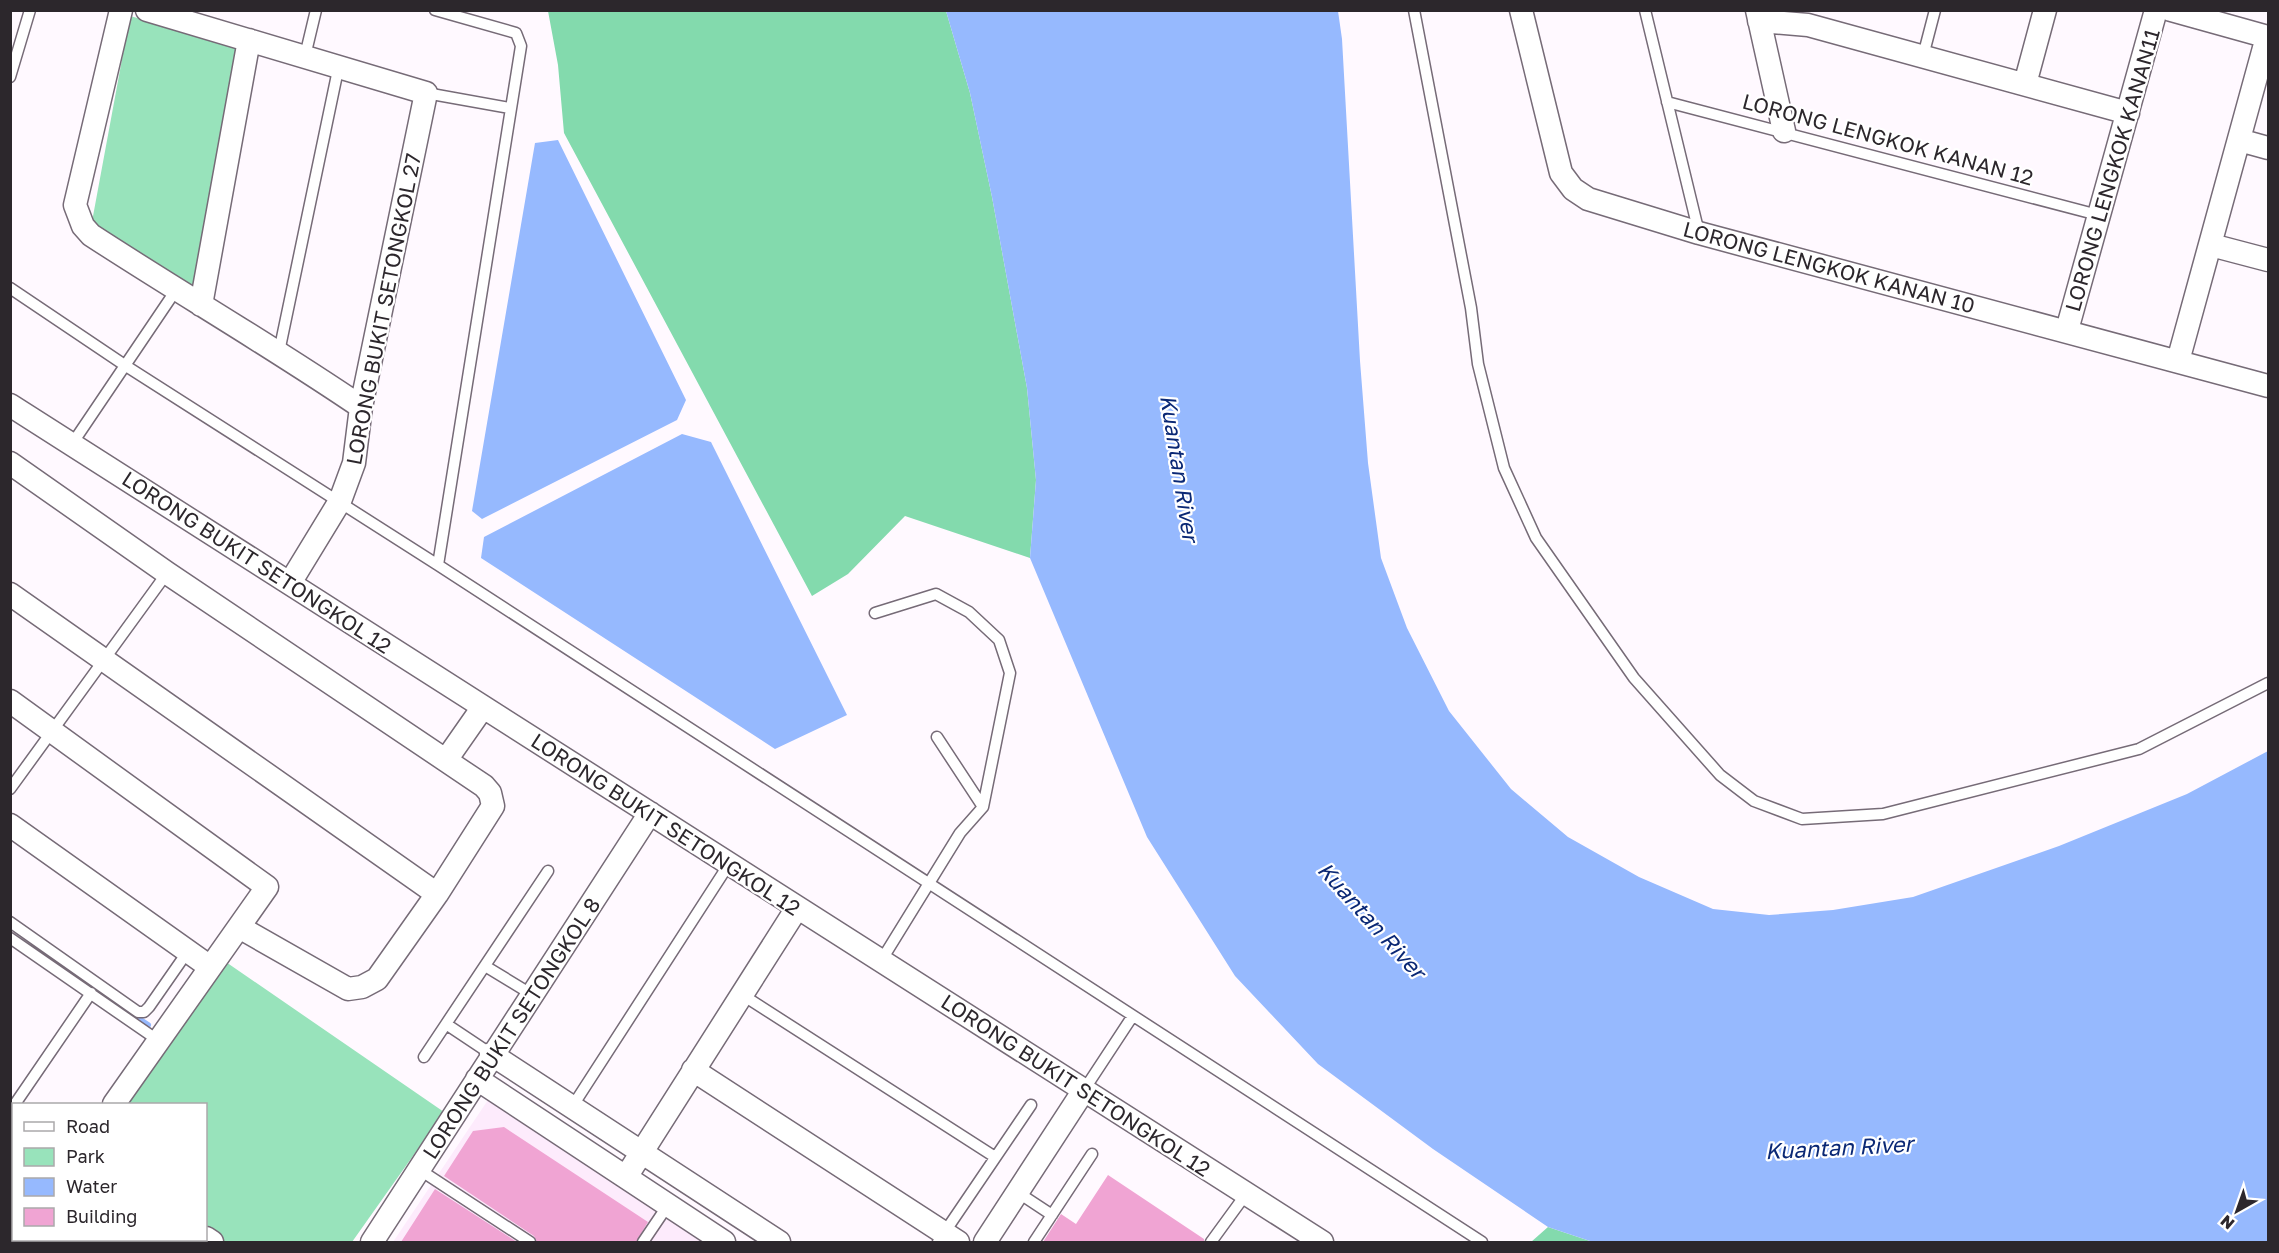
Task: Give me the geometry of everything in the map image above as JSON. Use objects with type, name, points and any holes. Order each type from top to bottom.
[{"type":"street","points":[[122,10],[75,205],[83,226],[91,235],[279,352],[361,407]]},
{"type":"street","points":[[147,10],[339,65],[426,93]]},
{"type":"street","name":"LORONG LENGKOK KANAN 10","points":[[1521,10],[1561,173],[1573,189],[1606,206],[2268,386]]},
{"type":"street","points":[[2025,84],[2045,10]]},
{"type":"street","name":"LORONG LENGKOK KANAN11","points":[[2067,330],[2156,10]]},
{"type":"street","points":[[2171,10],[2268,37],[2178,361]]},
{"type":"street","points":[[1784,131],[1758,16],[1808,25],[2127,113]]},
{"type":"street","points":[[201,305],[249,40]]},
{"type":"street","name":"LORONG BUKIT SETONGKOL 27","points":[[290,583],[340,501],[354,463],[361,407],[426,93]]},
{"type":"street","points":[[2239,141],[2268,148]]},
{"type":"street","points":[[2211,245],[2268,260]]},
{"type":"street","name":"LORONG BUKIT SETONGKOL 12","points":[[10,405],[1322,1242]]},
{"type":"street","points":[[10,463],[167,573],[484,786],[490,793],[493,806],[437,894],[377,979],[362,987],[348,989],[239,927]]},
{"type":"street","points":[[10,594],[437,894]]},
{"type":"street","points":[[10,701],[267,887],[115,1103]]},
{"type":"street","points":[[446,760],[483,707]]},
{"type":"street","name":"LORONG BUKIT SETONGKOL 8","points":[[372,1242],[420,1170],[491,1054],[650,813]]},
{"type":"street","points":[[10,825],[210,967]]},
{"type":"street","points":[[626,1177],[797,908]]},
{"type":"street","points":[[491,1054],[779,1242]]},
{"type":"street","points":[[693,1070],[947,1239]]},
{"type":"street","points":[[477,1079],[724,1242]]},
{"type":"street","points":[[985,1242],[1084,1090]]},
{"type":"lane","points":[[10,77],[30,10]]},
{"type":"lane","points":[[305,56],[316,10]]},
{"type":"lane","points":[[435,10],[516,33],[520,46],[438,565]]},
{"type":"lane","points":[[1414,10],[1471,308],[1478,364],[1504,468],[1536,538],[1621,659],[1720,775],[1754,801],[1802,819],[1883,814],[2139,749],[2268,683]]},
{"type":"lane","points":[[1645,10],[1699,233]]},
{"type":"lane","points":[[1923,56],[1935,10]]},
{"type":"lane","points":[[279,352],[339,65]]},
{"type":"lane","points":[[426,93],[510,108]]},
{"type":"lane","name":"LORONG LENGKOK KANAN 12","points":[[1667,102],[2098,215]]},
{"type":"lane","points":[[10,288],[126,366],[340,501],[929,886],[1482,1242]]},
{"type":"lane","points":[[72,444],[176,290]]},
{"type":"lane","points":[[10,789],[167,573]]},
{"type":"lane","points":[[875,613],[936,594],[969,612],[999,640],[1010,673],[983,807],[960,833],[929,886],[880,961]]},
{"type":"lane","points":[[937,736],[983,807]]},
{"type":"lane","points":[[572,1107],[729,864]]},
{"type":"lane","points":[[424,1057],[548,871]]},
{"type":"lane","points":[[10,922],[138,1012],[144,1012],[149,1007],[188,951]]},
{"type":"lane","points":[[10,938],[159,1041]]},
{"type":"lane","points":[[485,966],[531,994]]},
{"type":"lane","points":[[16,1103],[90,993]]},
{"type":"lane","points":[[741,993],[995,1157]]},
{"type":"lane","points":[[1084,1090],[1132,1017]]},
{"type":"lane","points":[[446,1024],[491,1054]]},
{"type":"lane","points":[[947,1239],[995,1157],[1031,1105]]},
{"type":"lane","points":[[1034,1242],[1092,1154]]},
{"type":"lane","points":[[420,1170],[530,1242]]},
{"type":"lane","points":[[1017,1192],[1052,1215]]},
{"type":"lane","points":[[1211,1242],[1246,1194]]},
{"type":"lane","points":[[643,1242],[668,1205]]},
{"type":"shaded area","points":[[488,1100],[709,1242],[393,1242]]},
{"type":"green space","points":[[548,11],[946,11],[970,93],[992,197],[1027,388],[1036,480],[1030,558],[905,516],[848,574],[812,596],[564,133],[558,65]]},
{"type":"green space","points":[[130,16],[247,48],[197,301],[91,227]]},
{"type":"green space","points":[[223,960],[444,1112],[352,1242],[216,1242],[207,1236],[207,1103],[125,1103]]},
{"type":"green space","points":[[1548,1227],[1593,1242],[1531,1242]]},
{"type":"water","name":"Kuantan River","points":[[946,11],[1338,11],[1342,39],[1368,463],[1381,558],[1407,628],[1449,711],[1511,789],[1568,837],[1639,877],[1713,909],[1769,915],[1833,910],[1913,897],[2059,846],[2187,794],[2268,751],[2268,1242],[1593,1242],[1548,1227],[1433,1149],[1318,1064],[1235,976],[1147,837],[1030,558],[1036,480],[1027,388],[992,197],[970,93]]},
{"type":"water","points":[[558,140],[686,400],[677,420],[482,519],[472,511],[535,143]]},
{"type":"water","points":[[682,434],[711,442],[847,715],[775,749],[481,558],[484,537]]},
{"type":"building","points":[[504,1127],[648,1222],[636,1242],[537,1242],[534,1236],[444,1176],[473,1131]]},
{"type":"building","points":[[1108,1175],[1204,1239],[1204,1242],[1043,1242],[1061,1214],[1076,1224]]},
{"type":"building","points":[[435,1189],[517,1242],[401,1242]]},
{"type":"waterway","points":[[128,1012],[148,1025]]}]
